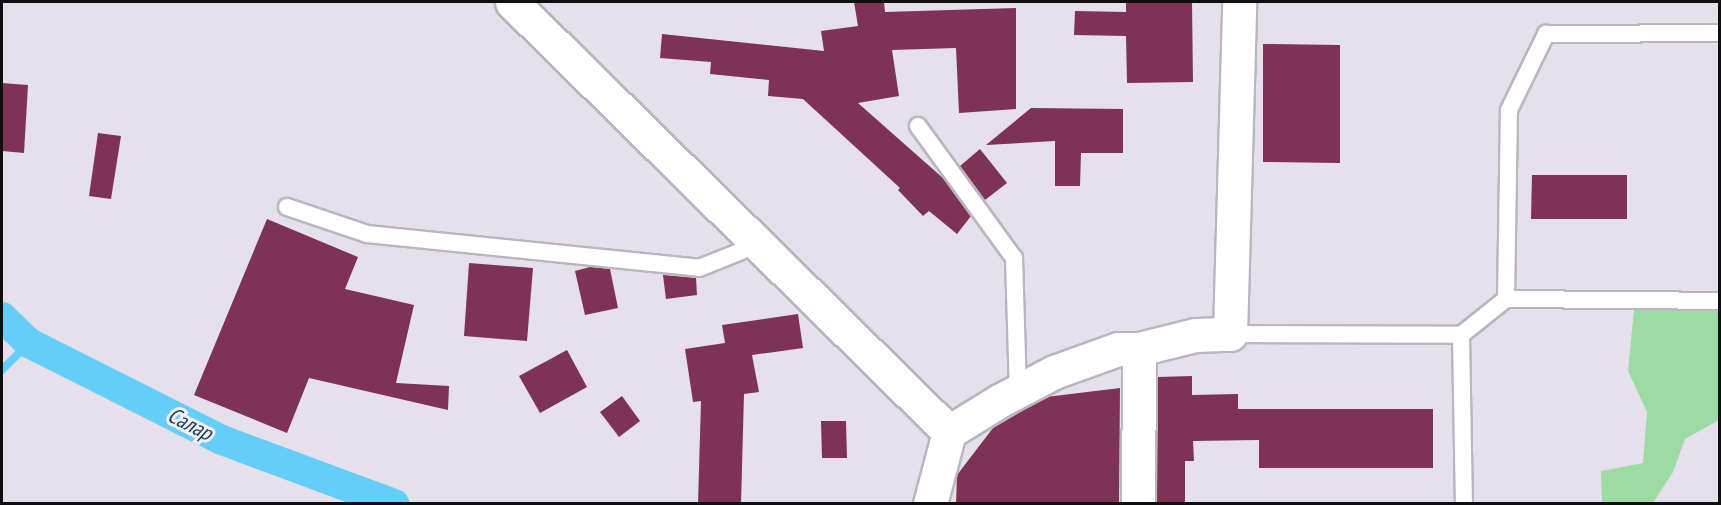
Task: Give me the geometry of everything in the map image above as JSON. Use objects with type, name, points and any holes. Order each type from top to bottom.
[{"type":"street","points":[[930,504],[949,432],[1018,391],[1054,372],[1118,349],[1139,349],[1195,335],[1230,334],[1239,2]]},
{"type":"street","points":[[526,9],[949,432]]},
{"type":"street","points":[[1138,504],[1139,349]]},
{"type":"lane","points":[[1506,299],[1509,110],[1546,34],[1719,33]]},
{"type":"lane","points":[[918,126],[1014,258],[1018,391]]},
{"type":"lane","points":[[286,207],[367,234],[699,268],[759,244]]},
{"type":"lane","points":[[1230,334],[1461,335],[1506,299],[1719,301]]},
{"type":"lane","points":[[1461,335],[1464,504]]},
{"type":"green space","points":[[1634,310],[1719,310],[1719,420],[1685,439],[1673,472],[1653,503],[1602,503],[1601,471],[1643,463],[1647,412],[1628,371]]},
{"type":"building","points":[[854,2],[884,2],[885,12],[1016,8],[1016,109],[959,113],[956,48],[892,50],[899,96],[858,103],[944,179],[971,216],[957,234],[929,211],[923,216],[898,190],[900,188],[803,99],[768,96],[769,80],[710,74],[711,62],[660,58],[662,34],[824,51],[821,31],[858,26]]},
{"type":"building","points":[[1126,2],[1192,2],[1193,82],[1127,83],[1126,36],[1074,35],[1075,11],[1126,12]]},
{"type":"building","points":[[1263,44],[1340,45],[1340,163],[1263,162]]},
{"type":"building","points":[[2,83],[28,85],[24,153],[2,151]]},
{"type":"building","points":[[1031,108],[1123,109],[1123,153],[1081,153],[1080,186],[1055,186],[1055,141],[986,145]]},
{"type":"building","points":[[98,133],[121,136],[111,199],[89,196]]},
{"type":"building","points":[[980,149],[1007,183],[985,200],[960,166]]},
{"type":"building","points":[[1532,175],[1627,175],[1627,219],[1531,219]]},
{"type":"building","points":[[267,219],[358,257],[345,289],[414,305],[396,383],[449,386],[448,410],[309,378],[287,433],[194,395]]},
{"type":"building","points":[[469,263],[533,268],[527,341],[464,336]]},
{"type":"building","points":[[590,267],[610,269],[618,308],[585,315],[575,271]]},
{"type":"building","points":[[663,275],[696,278],[697,295],[666,299]]},
{"type":"building","points":[[798,314],[803,348],[752,355],[759,392],[744,394],[741,504],[698,504],[701,401],[693,402],[685,349],[725,343],[722,325]]},
{"type":"building","points":[[567,350],[587,387],[540,413],[519,376]]},
{"type":"building","points":[[1192,376],[1192,395],[1238,394],[1238,409],[1433,409],[1433,468],[1259,468],[1259,440],[1193,441],[1194,461],[1185,461],[1185,504],[1157,504],[1158,377]]},
{"type":"building","points":[[1120,388],[1119,504],[956,504],[957,475],[993,428],[1046,397]]},
{"type":"building","points":[[622,396],[640,421],[619,437],[600,412]]},
{"type":"building","points":[[821,421],[846,421],[847,458],[822,458]]},
{"type":"waterway","name":"Салар","points":[[2,317],[29,343],[222,440],[394,504]]},
{"type":"waterway","points":[[2,370],[29,343]]}]
